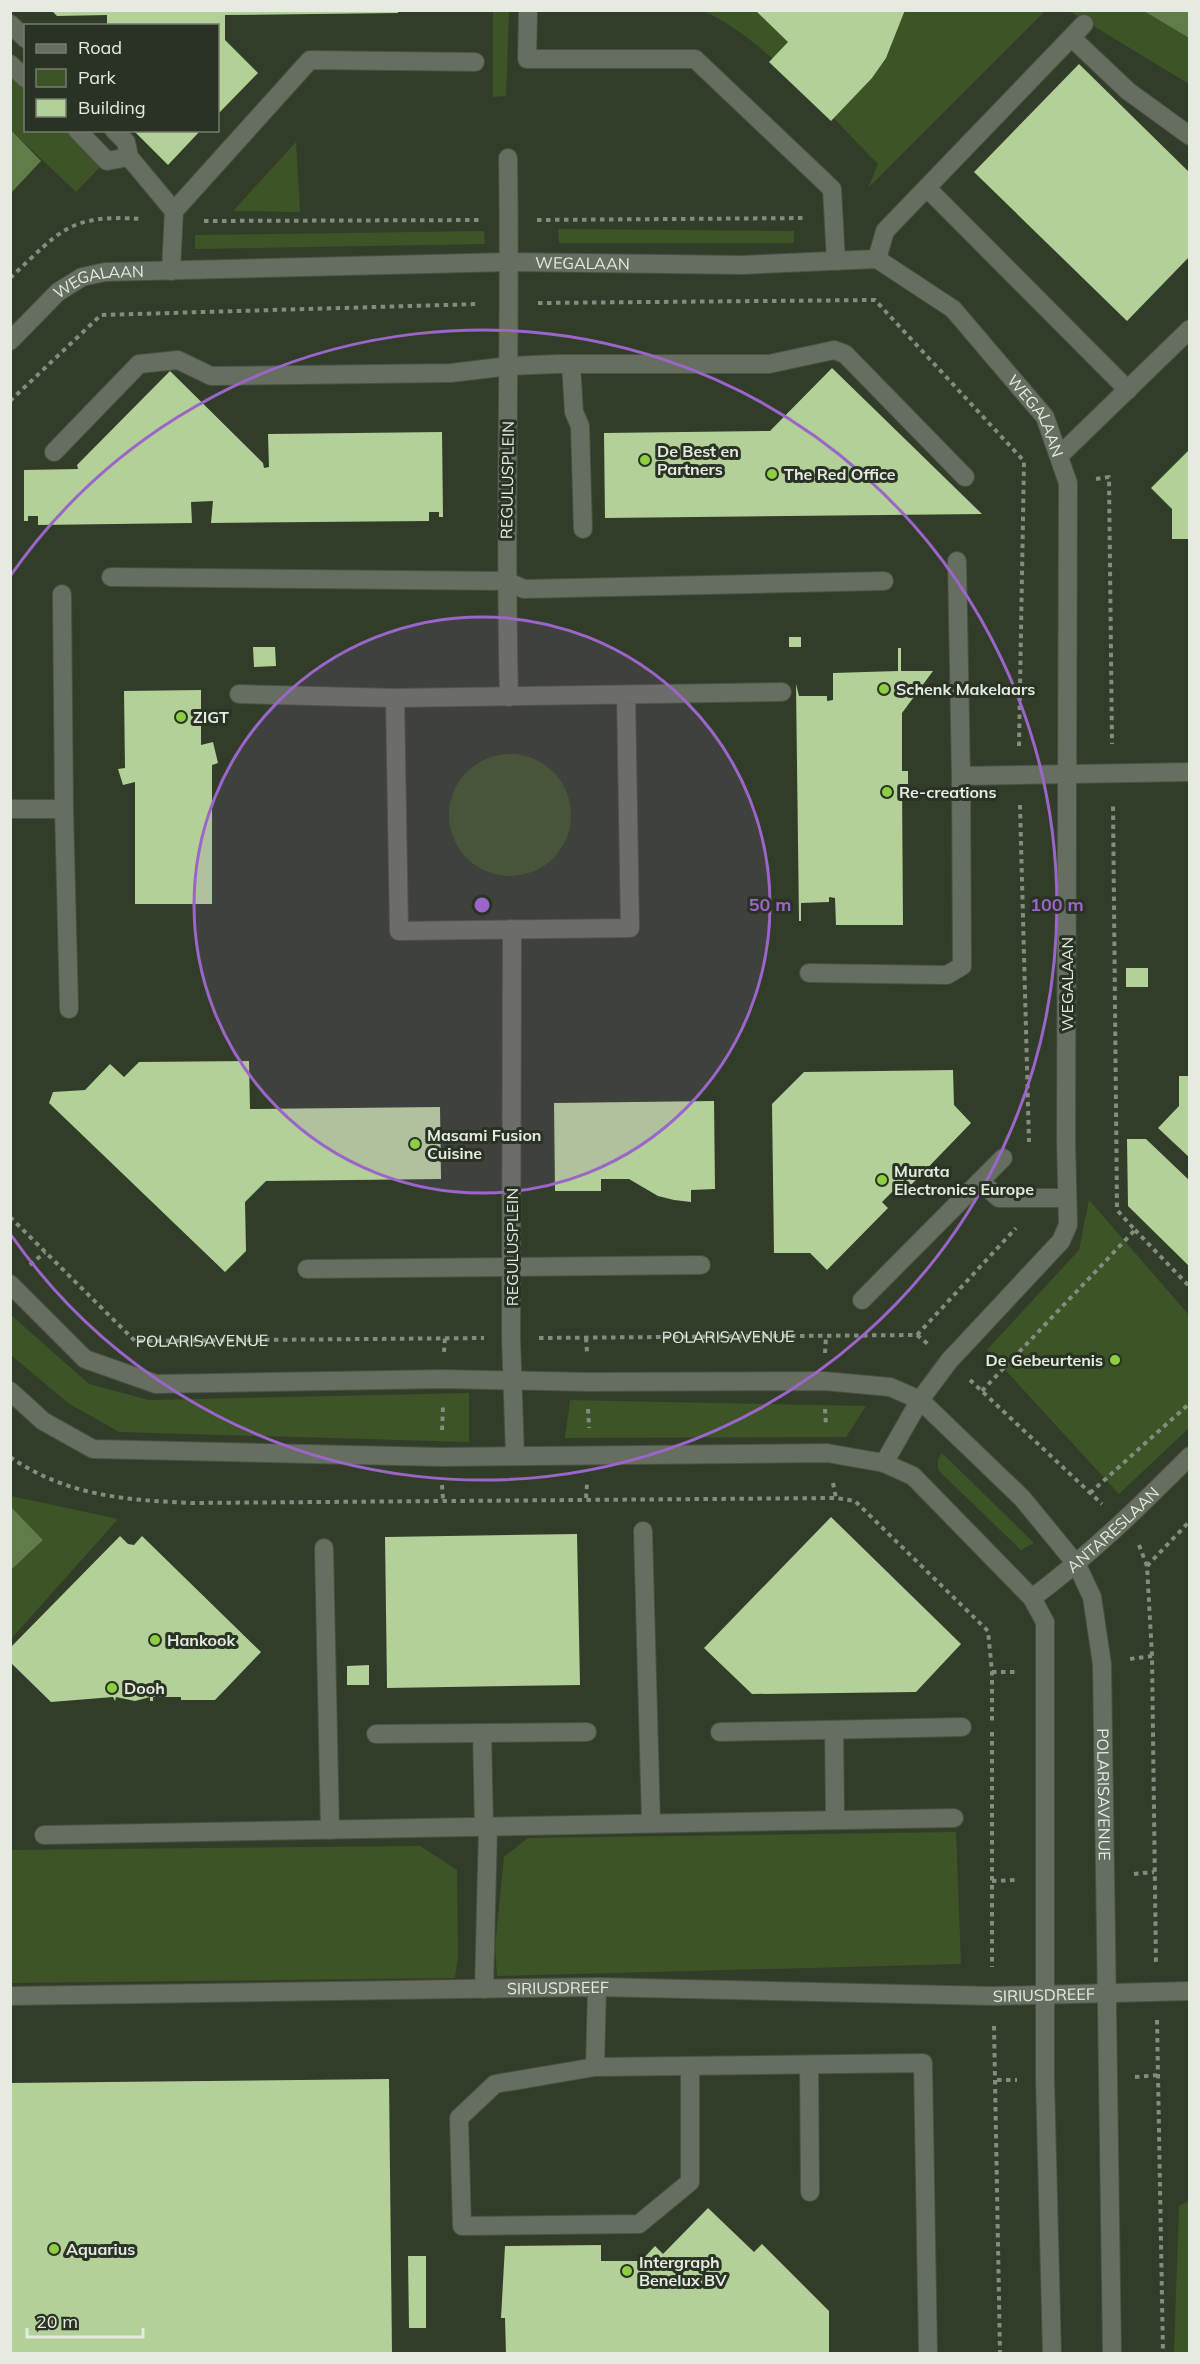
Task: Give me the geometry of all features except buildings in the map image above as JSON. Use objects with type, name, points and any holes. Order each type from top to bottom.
[{"type":"street","points":[[528,10],[527,59],[695,59],[832,189],[836,261]]},
{"type":"street","points":[[10,24],[24,37]]},
{"type":"street","points":[[877,259],[885,231],[1084,24]]},
{"type":"street","points":[[1072,38],[1128,91],[1190,136]]},
{"type":"street","points":[[171,271],[174,216],[310,60],[475,62]]},
{"type":"street","points":[[10,64],[24,77]]},
{"type":"street","points":[[79,132],[107,161],[129,157]]},
{"type":"street","points":[[116,132],[126,142],[129,157],[174,216]]},
{"type":"street","name":"REGULUSPLEIN","points":[[508,158],[510,262],[506,581],[509,697]]},
{"type":"street","points":[[927,188],[1128,390]]},
{"type":"street","name":"WEGALAAN","points":[[10,341],[58,292],[82,277],[105,272],[510,262],[742,265],[877,259],[952,309],[1045,417],[1068,483],[1068,1224],[1061,1241],[949,1361],[920,1400],[884,1463]]},
{"type":"street","points":[[1059,456],[1190,328]]},
{"type":"street","points":[[54,452],[139,364],[177,360],[211,376],[451,373],[509,366],[571,364],[769,364],[834,350],[845,354],[965,477]]},
{"type":"street","points":[[571,364],[574,412],[580,426],[583,529]]},
{"type":"street","points":[[809,973],[947,975],[962,966],[957,561]]},
{"type":"street","points":[[111,577],[506,581],[524,589],[884,581]]},
{"type":"street","points":[[62,594],[69,1009]]},
{"type":"street","points":[[239,694],[395,698],[782,692]]},
{"type":"street","points":[[395,698],[399,931],[630,928],[626,695]]},
{"type":"street","points":[[961,776],[1190,772]]},
{"type":"street","points":[[10,809],[64,809]]},
{"type":"street","name":"REGULUSPLEIN","points":[[512,929],[512,1338],[515,1456]]},
{"type":"street","points":[[862,1300],[1002,1158]]},
{"type":"street","points":[[980,1181],[999,1198],[1067,1198]]},
{"type":"street","points":[[307,1269],[701,1264]]},
{"type":"street","name":"POLARISAVENUE","points":[[10,1284],[85,1359],[156,1384],[443,1378],[513,1382],[824,1381],[890,1387],[920,1400],[1022,1498],[1077,1565],[1092,1597],[1102,1664],[1112,2354]]},
{"type":"street","points":[[10,1391],[43,1421],[93,1449],[441,1457],[827,1454],[884,1463],[913,1476],[1032,1598],[1045,1622],[1044,1995],[1052,2354]]},
{"type":"street","name":"ANTARESLAAN","points":[[1032,1598],[1077,1565],[1190,1456]]},
{"type":"street","points":[[643,1531],[651,1822]]},
{"type":"street","points":[[324,1548],[330,1830]]},
{"type":"street","points":[[720,1732],[962,1727]]},
{"type":"street","points":[[834,1730],[835,1820]]},
{"type":"street","points":[[376,1734],[587,1732]]},
{"type":"street","points":[[482,1733],[486,1827],[484,1989]]},
{"type":"street","points":[[44,1836],[651,1822],[954,1818]]},
{"type":"street","points":[[595,2067],[597,1987]]},
{"type":"street","name":"SIRIUSDREEF","points":[[10,1995],[597,1987],[1044,1995],[1190,1991]]},
{"type":"street","points":[[690,2066],[690,2182],[639,2224],[462,2226],[459,2118],[495,2085],[595,2067],[923,2063],[928,2354]]},
{"type":"street","points":[[809,2065],[810,2192]]},
{"type":"path","points":[[10,278],[72,224],[107,216],[509,220],[834,218]]},
{"type":"path","points":[[1068,483],[1109,477],[1117,1210],[1190,1287]]},
{"type":"path","name":"POLARISAVENUE","points":[[10,1217],[135,1341],[826,1336],[824,1381],[827,1454],[836,1498]]},
{"type":"path","points":[[982,1391],[1136,1230]]},
{"type":"path","points":[[443,1499],[441,1457],[445,1337]]},
{"type":"path","points":[[586,1338],[589,1456],[586,1498]]},
{"type":"path","points":[[1090,1493],[1190,1403]]},
{"type":"path","points":[[1147,1566],[1190,1521]]},
{"type":"shaded area","points":[[11,11],[1159,11],[1190,26],[1189,2353],[11,2354]]},
{"type":"shaded area","points":[[1144,11],[1189,11],[1189,38]]},
{"type":"shaded area","points":[[11,130],[41,161],[11,193]]},
{"type":"shaded area","points":[[11,1507],[43,1540],[11,1570]]},
{"type":"green space","points":[[493,11],[509,11],[506,96],[493,97]]},
{"type":"green space","points":[[704,11],[1045,11],[868,188],[878,164],[773,59],[727,24]]},
{"type":"green space","points":[[1069,11],[1144,11],[1189,38],[1189,84]]},
{"type":"green space","points":[[10,75],[24,89],[24,132],[67,132],[101,166],[76,192],[11,130]]},
{"type":"green space","points":[[296,142],[300,212],[233,211]]},
{"type":"green space","points":[[558,229],[794,231],[794,243],[559,243]]},
{"type":"green space","points":[[484,231],[485,244],[195,249],[195,235]]},
{"type":"green space","points":[[510,754],[533,758],[553,772],[567,792],[571,815],[567,838],[553,858],[533,872],[510,876],[487,872],[467,858],[453,838],[449,815],[453,792],[467,772],[487,758]]},
{"type":"green space","points":[[1089,1200],[1189,1315],[1189,1428],[1119,1494],[987,1350],[1079,1250]]},
{"type":"green space","points":[[10,1314],[89,1384],[149,1400],[469,1393],[469,1442],[119,1432],[68,1403],[11,1355]]},
{"type":"green space","points":[[570,1400],[866,1406],[846,1437],[565,1438]]},
{"type":"green space","points":[[942,1453],[1034,1543],[1021,1550],[938,1470],[938,1459]]},
{"type":"green space","points":[[11,1496],[118,1519],[11,1639],[11,1570],[43,1540],[11,1507]]},
{"type":"green space","points":[[956,1832],[961,1964],[497,1976],[495,1947],[504,1857],[528,1838]]},
{"type":"green space","points":[[420,1846],[457,1870],[458,1955],[455,1978],[11,1983],[11,1850]]},
{"type":"green space","points":[[1189,2201],[1189,2353],[1174,2353],[1179,2206]]},
{"type":"place","name":"De Best en Partners","points":[[645,460]]},
{"type":"place","name":"The Red Office","points":[[772,474]]},
{"type":"place","name":"Schenk Makelaars","points":[[884,689]]},
{"type":"place","name":"ZIGT","points":[[181,717]]},
{"type":"place","name":"Re-creations","points":[[887,792]]},
{"type":"place","name":"Masami Fusion Cuisine","points":[[415,1144]]},
{"type":"place","name":"Murata Electronics Europe","points":[[882,1180]]},
{"type":"place","name":"De Gebeurtenis","points":[[1115,1360]]},
{"type":"place","name":"Hankook","points":[[155,1640]]},
{"type":"place","name":"Dooh","points":[[112,1688]]},
{"type":"place","name":"Aquarius","points":[[54,2249]]},
{"type":"place","name":"Intergraph Benelux BV","points":[[627,2271]]}]
